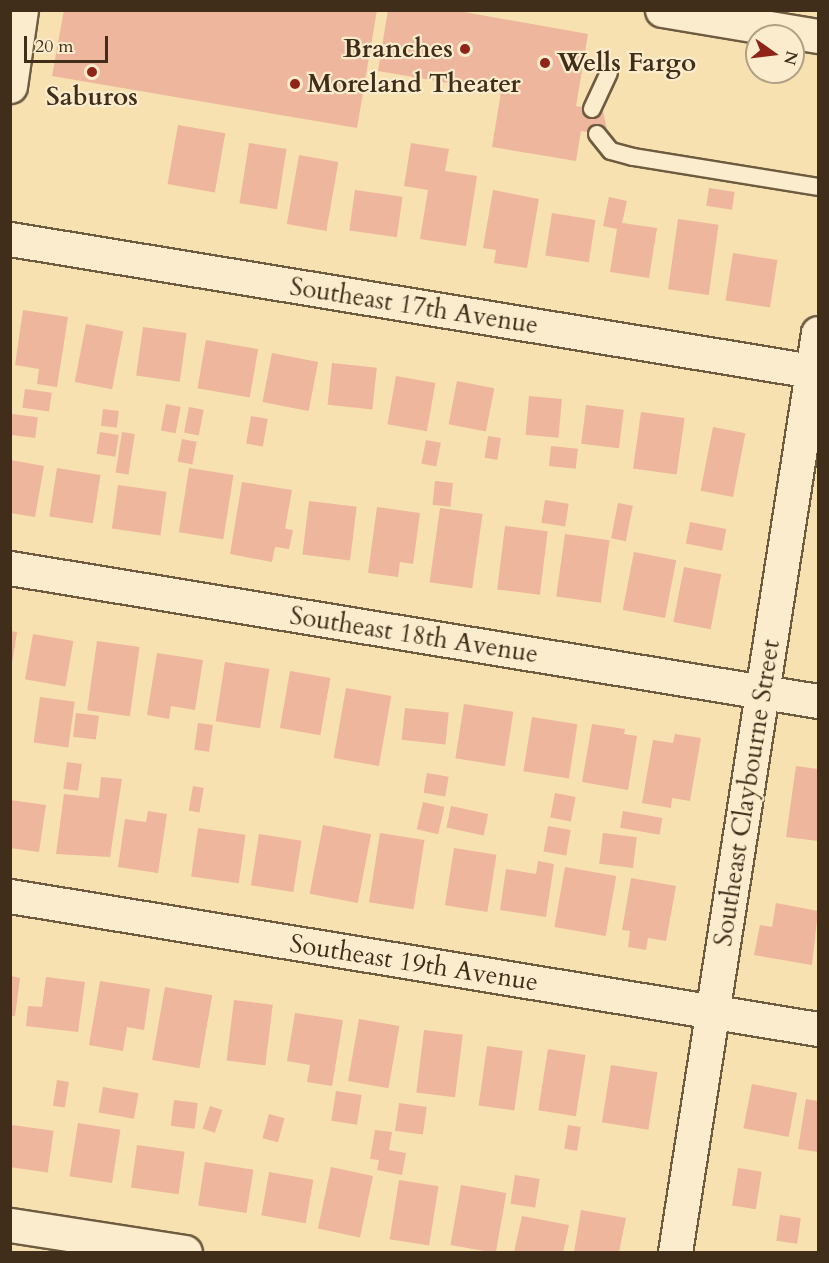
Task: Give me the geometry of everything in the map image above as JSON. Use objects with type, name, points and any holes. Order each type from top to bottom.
[{"type":"street","points":[[10,86],[21,10]]},
{"type":"street","points":[[682,12],[819,36]]},
{"type":"street","name":"Southeast 17th Avenue","points":[[10,239],[815,372]]},
{"type":"street","name":"Southeast Claybourne Street","points":[[675,1252],[815,372],[819,333]]},
{"type":"street","name":"Southeast 18th Avenue","points":[[10,568],[819,701]]},
{"type":"street","name":"Southeast 19th Avenue","points":[[10,896],[819,1029]]},
{"type":"street","points":[[10,1225],[185,1252]]},
{"type":"lane","points":[[592,109],[609,73]]},
{"type":"lane","points":[[597,134],[611,151],[633,157],[819,187]]},
{"type":"building","points":[[64,10],[377,10],[357,128],[52,76]]},
{"type":"building","points":[[388,10],[453,10],[588,34],[576,106],[603,111],[608,135],[581,131],[576,161],[492,147],[501,92],[378,71]]},
{"type":"building","points":[[178,125],[225,133],[215,192],[168,184]]},
{"type":"building","points":[[249,143],[287,149],[277,209],[239,203]]},
{"type":"building","points":[[411,143],[449,149],[445,171],[477,176],[466,246],[420,239],[428,190],[404,186]]},
{"type":"building","points":[[299,155],[338,162],[326,231],[287,224]]},
{"type":"building","points":[[709,188],[735,192],[732,210],[706,206]]},
{"type":"building","points":[[355,190],[403,197],[397,237],[349,231]]},
{"type":"building","points":[[493,190],[539,199],[527,268],[494,263],[496,250],[483,248]]},
{"type":"building","points":[[609,197],[627,201],[622,223],[657,228],[649,278],[610,272],[617,229],[603,226]]},
{"type":"building","points":[[552,213],[595,220],[589,262],[545,255]]},
{"type":"building","points":[[678,219],[719,225],[709,295],[668,289]]},
{"type":"building","points":[[733,253],[777,260],[770,307],[725,300]]},
{"type":"building","points":[[23,310],[68,317],[57,387],[37,384],[39,369],[15,365]]},
{"type":"building","points":[[86,324],[123,331],[112,389],[75,382]]},
{"type":"building","points":[[143,327],[187,333],[180,382],[136,376]]},
{"type":"building","points":[[206,340],[258,349],[250,397],[197,388]]},
{"type":"building","points":[[272,353],[318,362],[309,411],[262,402]]},
{"type":"building","points":[[332,363],[377,368],[372,409],[328,405]]},
{"type":"building","points":[[396,376],[435,383],[427,431],[387,424]]},
{"type":"building","points":[[457,381],[494,388],[486,431],[449,424]]},
{"type":"building","points":[[25,389],[52,393],[49,412],[22,408]]},
{"type":"building","points":[[529,396],[562,399],[558,438],[526,435]]},
{"type":"building","points":[[166,404],[181,407],[176,433],[161,431]]},
{"type":"building","points":[[586,405],[624,410],[619,448],[581,444]]},
{"type":"building","points":[[189,407],[204,410],[199,435],[184,433]]},
{"type":"building","points":[[103,409],[119,411],[117,428],[101,426]]},
{"type":"building","points":[[641,412],[685,418],[677,475],[633,468]]},
{"type":"building","points":[[12,414],[38,417],[35,438],[10,435]]},
{"type":"building","points":[[251,416],[268,419],[263,447],[246,444]]},
{"type":"building","points":[[713,427],[745,433],[733,497],[701,491]]},
{"type":"building","points":[[100,432],[119,435],[115,457],[97,454]]},
{"type":"building","points":[[122,432],[135,434],[128,475],[116,472]]},
{"type":"building","points":[[488,436],[501,438],[497,460],[485,458]]},
{"type":"building","points":[[182,439],[197,442],[192,464],[178,462]]},
{"type":"building","points":[[426,440],[441,443],[436,466],[421,464]]},
{"type":"building","points":[[551,446],[578,449],[576,469],[549,466]]},
{"type":"building","points":[[10,460],[44,466],[35,517],[10,513]]},
{"type":"building","points":[[57,468],[100,475],[93,523],[49,516]]},
{"type":"building","points":[[189,468],[233,475],[223,539],[179,532]]},
{"type":"building","points":[[435,481],[453,483],[450,507],[432,505]]},
{"type":"building","points":[[242,482],[292,490],[285,529],[293,530],[289,549],[275,547],[272,562],[230,554]]},
{"type":"building","points":[[118,485],[167,492],[160,535],[112,529]]},
{"type":"building","points":[[545,500],[569,504],[565,526],[541,523]]},
{"type":"building","points":[[309,501],[357,507],[350,560],[302,555]]},
{"type":"building","points":[[618,503],[633,506],[626,541],[611,538]]},
{"type":"building","points":[[377,507],[420,513],[413,564],[400,562],[398,577],[368,573]]},
{"type":"building","points":[[440,508],[483,514],[472,588],[430,582]]},
{"type":"building","points":[[690,522],[726,529],[722,551],[686,544]]},
{"type":"building","points":[[505,526],[548,531],[540,595],[497,590]]},
{"type":"building","points":[[565,534],[610,540],[601,603],[556,596]]},
{"type":"building","points":[[634,552],[676,560],[665,618],[623,610]]},
{"type":"building","points":[[684,567],[721,574],[711,629],[673,622]]},
{"type":"building","points":[[10,631],[17,632],[12,663],[10,663]]},
{"type":"building","points":[[33,634],[73,641],[65,686],[25,679]]},
{"type":"building","points":[[97,641],[140,647],[130,716],[87,710]]},
{"type":"building","points":[[157,653],[203,660],[195,710],[171,706],[169,719],[147,715]]},
{"type":"building","points":[[225,662],[269,669],[260,728],[216,721]]},
{"type":"building","points":[[290,671],[330,678],[320,735],[280,728]]},
{"type":"building","points":[[346,688],[391,696],[379,766],[334,758]]},
{"type":"building","points":[[40,697],[75,702],[68,747],[34,743]]},
{"type":"building","points":[[464,704],[513,712],[505,766],[455,758]]},
{"type":"building","points":[[405,708],[449,713],[445,744],[402,740]]},
{"type":"building","points":[[76,713],[99,716],[96,740],[73,737]]},
{"type":"building","points":[[532,717],[577,724],[569,779],[523,771]]},
{"type":"building","points":[[198,723],[213,725],[209,752],[194,750]]},
{"type":"building","points":[[592,724],[625,729],[624,734],[637,736],[628,790],[582,782]]},
{"type":"building","points":[[675,734],[701,738],[690,801],[672,798],[671,808],[642,803],[653,740],[673,743]]},
{"type":"building","points":[[67,762],[82,764],[78,791],[63,789]]},
{"type":"building","points":[[796,766],[818,769],[818,841],[786,837]]},
{"type":"building","points":[[427,773],[449,777],[445,797],[424,793]]},
{"type":"building","points":[[101,777],[122,779],[110,857],[56,854],[64,794],[99,798]]},
{"type":"building","points":[[193,786],[204,788],[199,813],[189,811]]},
{"type":"building","points":[[555,793],[576,797],[571,822],[550,818]]},
{"type":"building","points":[[10,800],[46,805],[39,852],[10,848]]},
{"type":"building","points":[[423,802],[444,807],[438,834],[417,829]]},
{"type":"building","points":[[451,806],[488,814],[484,835],[446,828]]},
{"type":"building","points":[[148,811],[167,814],[158,873],[118,867],[125,819],[146,822]]},
{"type":"building","points":[[623,811],[662,818],[659,835],[620,828]]},
{"type":"building","points":[[323,825],[371,834],[358,903],[310,894]]},
{"type":"building","points":[[548,826],[571,830],[566,856],[543,852]]},
{"type":"building","points":[[198,828],[246,835],[239,883],[191,877]]},
{"type":"building","points":[[380,833],[424,840],[413,909],[369,902]]},
{"type":"building","points":[[603,833],[637,837],[633,868],[599,864]]},
{"type":"building","points":[[259,834],[301,841],[293,892],[251,885]]},
{"type":"building","points":[[454,848],[496,855],[487,912],[445,905]]},
{"type":"building","points":[[538,861],[554,864],[546,917],[500,910],[506,869],[536,874]]},
{"type":"building","points":[[565,867],[616,876],[606,936],[554,927]]},
{"type":"building","points":[[631,878],[676,886],[666,941],[648,938],[646,950],[628,947],[630,931],[622,930]]},
{"type":"building","points":[[776,903],[818,911],[812,965],[754,955],[760,925],[772,927]]},
{"type":"building","points":[[10,976],[20,978],[15,1016],[10,1016]]},
{"type":"building","points":[[46,977],[85,982],[78,1032],[26,1026],[28,1006],[42,1007]]},
{"type":"building","points":[[100,981],[150,989],[144,1030],[127,1027],[123,1051],[89,1045]]},
{"type":"building","points":[[165,987],[212,995],[199,1068],[152,1060]]},
{"type":"building","points":[[234,1000],[273,1005],[265,1065],[227,1061]]},
{"type":"building","points":[[295,1013],[343,1020],[332,1086],[307,1082],[310,1065],[287,1061]]},
{"type":"building","points":[[359,1019],[399,1026],[388,1088],[348,1081]]},
{"type":"building","points":[[424,1030],[463,1035],[455,1097],[416,1093]]},
{"type":"building","points":[[487,1046],[523,1051],[514,1110],[479,1105]]},
{"type":"building","points":[[548,1049],[586,1055],[576,1116],[538,1110]]},
{"type":"building","points":[[611,1065],[657,1072],[648,1130],[602,1122]]},
{"type":"building","points":[[57,1080],[69,1082],[65,1108],[53,1106]]},
{"type":"building","points":[[752,1084],[797,1093],[789,1137],[743,1128]]},
{"type":"building","points":[[103,1087],[138,1093],[134,1119],[98,1113]]},
{"type":"building","points":[[336,1091],[362,1095],[357,1125],[331,1121]]},
{"type":"building","points":[[806,1099],[818,1101],[818,1152],[798,1149]]},
{"type":"building","points":[[174,1100],[198,1103],[195,1129],[171,1126]]},
{"type":"building","points":[[399,1103],[427,1107],[423,1135],[395,1131]]},
{"type":"building","points":[[210,1106],[222,1110],[215,1133],[203,1129]]},
{"type":"building","points":[[269,1114],[284,1118],[278,1142],[263,1138]]},
{"type":"building","points":[[78,1123],[120,1130],[112,1183],[70,1176]]},
{"type":"building","points":[[12,1125],[54,1131],[48,1172],[10,1167]]},
{"type":"building","points":[[568,1125],[581,1127],[577,1151],[564,1149]]},
{"type":"building","points":[[375,1130],[392,1132],[389,1150],[406,1153],[402,1175],[377,1170],[379,1160],[370,1159]]},
{"type":"building","points":[[137,1145],[185,1152],[179,1194],[131,1188]]},
{"type":"building","points":[[205,1162],[253,1170],[247,1213],[198,1205]]},
{"type":"building","points":[[331,1167],[373,1176],[360,1238],[318,1229]]},
{"type":"building","points":[[738,1168],[762,1172],[756,1209],[732,1206]]},
{"type":"building","points":[[269,1172],[313,1180],[306,1223],[261,1215]]},
{"type":"building","points":[[515,1175],[540,1179],[535,1208],[510,1204]]},
{"type":"building","points":[[399,1180],[439,1186],[429,1246],[390,1239]]},
{"type":"building","points":[[461,1185],[506,1193],[496,1252],[450,1245]]},
{"type":"building","points":[[581,1210],[626,1218],[619,1252],[574,1252]]},
{"type":"building","points":[[780,1215],[801,1218],[797,1244],[776,1241]]},
{"type":"building","points":[[522,1216],[569,1225],[563,1252],[514,1252]]},
{"type":"place","name":"Branches","points":[[465,49]]},
{"type":"place","name":"Wells Fargo","points":[[545,63]]},
{"type":"place","name":"Saburos","points":[[92,72]]},
{"type":"place","name":"Moreland Theater","points":[[295,84]]}]
